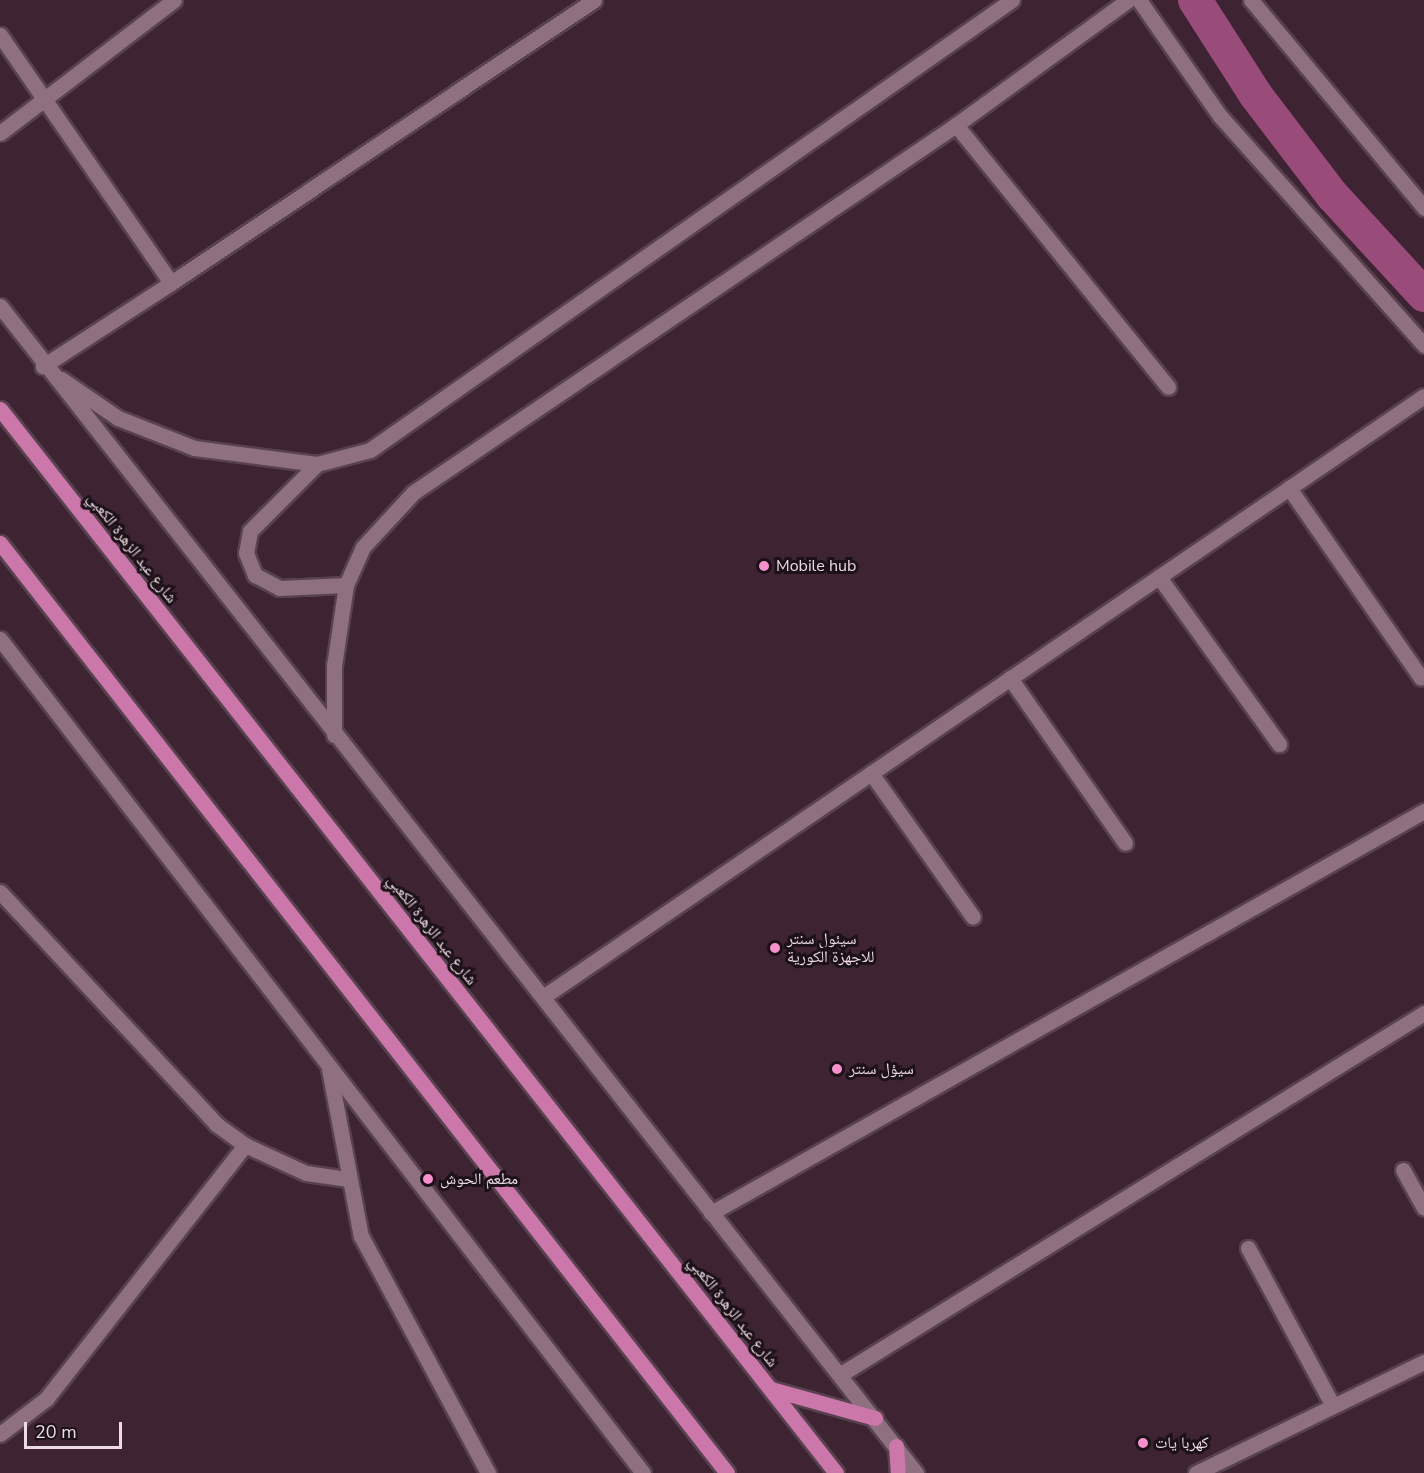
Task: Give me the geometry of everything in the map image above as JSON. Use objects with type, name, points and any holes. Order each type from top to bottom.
[{"type":"main road","name":"شارع عبد الزهرة الكعبي","points":[[0,409],[836,1473]]},
{"type":"main road","points":[[0,543],[727,1473]]},
{"type":"main road","points":[[771,1389],[875,1418]]},
{"type":"main road","points":[[896,1446],[898,1473]]},
{"type":"street","points":[[0,133],[174,0]]},
{"type":"street","points":[[43,366],[594,0]]},
{"type":"street","points":[[43,366],[118,418],[158,436],[194,448],[316,464],[370,450],[1012,0]]},
{"type":"street","points":[[334,735],[334,666],[346,585],[363,547],[414,492],[956,125],[1128,0]]},
{"type":"street","points":[[1138,0],[1220,116],[1424,345]]},
{"type":"street","points":[[1251,0],[1424,208]]},
{"type":"street","points":[[0,35],[171,283]]},
{"type":"street","points":[[956,125],[1168,387]]},
{"type":"street","points":[[0,306],[43,366],[543,997],[711,1213],[841,1374],[916,1473]]},
{"type":"street","points":[[543,997],[1424,396]]},
{"type":"street","points":[[316,464],[250,531],[246,553],[255,575],[279,588],[346,585]]},
{"type":"street","points":[[1289,488],[1421,678]]},
{"type":"street","points":[[1159,577],[1279,744]]},
{"type":"street","points":[[0,639],[329,1069],[643,1473]]},
{"type":"street","points":[[1010,678],[1125,843]]},
{"type":"street","points":[[871,773],[973,917]]},
{"type":"street","points":[[711,1213],[1424,811]]},
{"type":"street","points":[[0,892],[216,1124],[245,1145],[306,1173],[347,1179]]},
{"type":"street","points":[[841,1374],[1424,1013]]},
{"type":"street","points":[[329,1069],[347,1179],[361,1236],[488,1473]]},
{"type":"street","points":[[0,1434],[46,1399],[245,1145]]},
{"type":"street","points":[[1403,1170],[1424,1208]]},
{"type":"street","points":[[1248,1248],[1333,1406]]},
{"type":"street","points":[[1196,1473],[1424,1362]]},
{"type":"waterway","points":[[1195,0],[1255,94],[1332,195],[1424,295]]},
{"type":"place","name":"Mobile hub","points":[[764,566]]},
{"type":"place","name":"سيئول سنتر للاجهزة الكورية","points":[[775,948]]},
{"type":"place","name":"سيؤل سنتر","points":[[837,1069]]},
{"type":"place","name":"مطعم الحوش","points":[[428,1179]]},
{"type":"place","name":"كهربا يات","points":[[1143,1443]]}]
